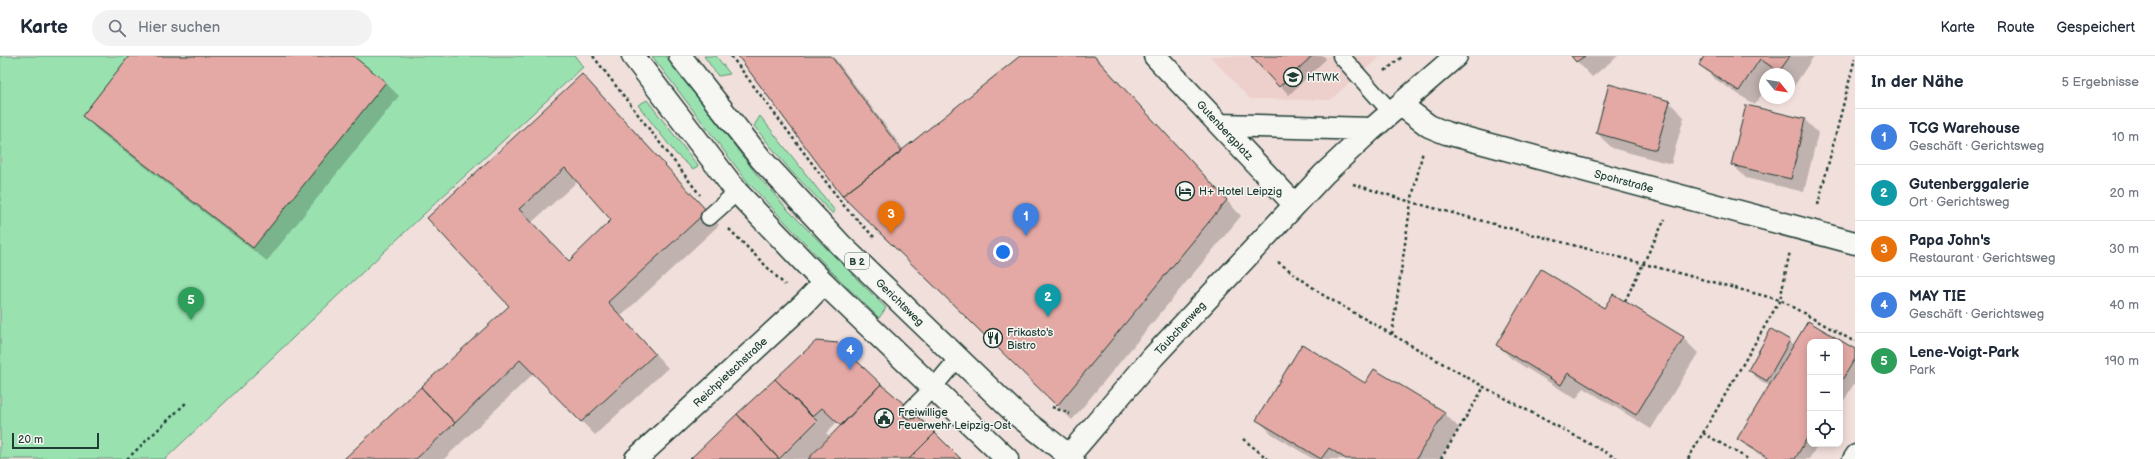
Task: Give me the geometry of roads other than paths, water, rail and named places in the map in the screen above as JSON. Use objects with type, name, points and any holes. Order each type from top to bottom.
[{"type":"street","points":[[632,56],[737,192],[824,283],[1007,459]]},
{"type":"street","name":"Gerichtsweg","points":[[680,56],[761,158],[841,245],[1016,414],[1069,458]]},
{"type":"street","name":"Gutenbergplatz","points":[[1155,56],[1295,205]]},
{"type":"street","name":"Täubchenweg","points":[[1069,458],[1153,357],[1256,245],[1324,174],[1372,129],[1456,56]]},
{"type":"street","name":"Spohrstraße","points":[[1396,108],[1429,126],[1446,133],[1855,243]]},
{"type":"street","points":[[1220,125],[1372,129]]},
{"type":"street","name":"Reichpietschstraße","points":[[636,459],[805,303],[824,283]]},
{"type":"lane","points":[[1342,56],[1368,85],[1396,108]]},
{"type":"lane","points":[[709,217],[737,192]]},
{"type":"lane","points":[[911,410],[958,358]]},
{"type":"lane","points":[[1851,459],[1855,453]]},
{"type":"place","name":"HTWK","points":[[1293,77]]},
{"type":"place","name":"H+ Hotel Leipzig","points":[[1185,191]]},
{"type":"place","name":"Papa John's","points":[[891,234]]},
{"type":"place","name":"TCG Warehouse","points":[[1026,236]]},
{"type":"place","name":"Gutenberggalerie","points":[[1048,317]]},
{"type":"place","name":"Lene-Voigt-Park","points":[[191,320]]},
{"type":"place","name":"Frikasto's Bistro","points":[[993,338]]},
{"type":"place","name":"MAY TIE","points":[[850,370]]},
{"type":"place","name":"Freiwillige Feuerwehr Leipzig-Ost","points":[[884,418]]}]
